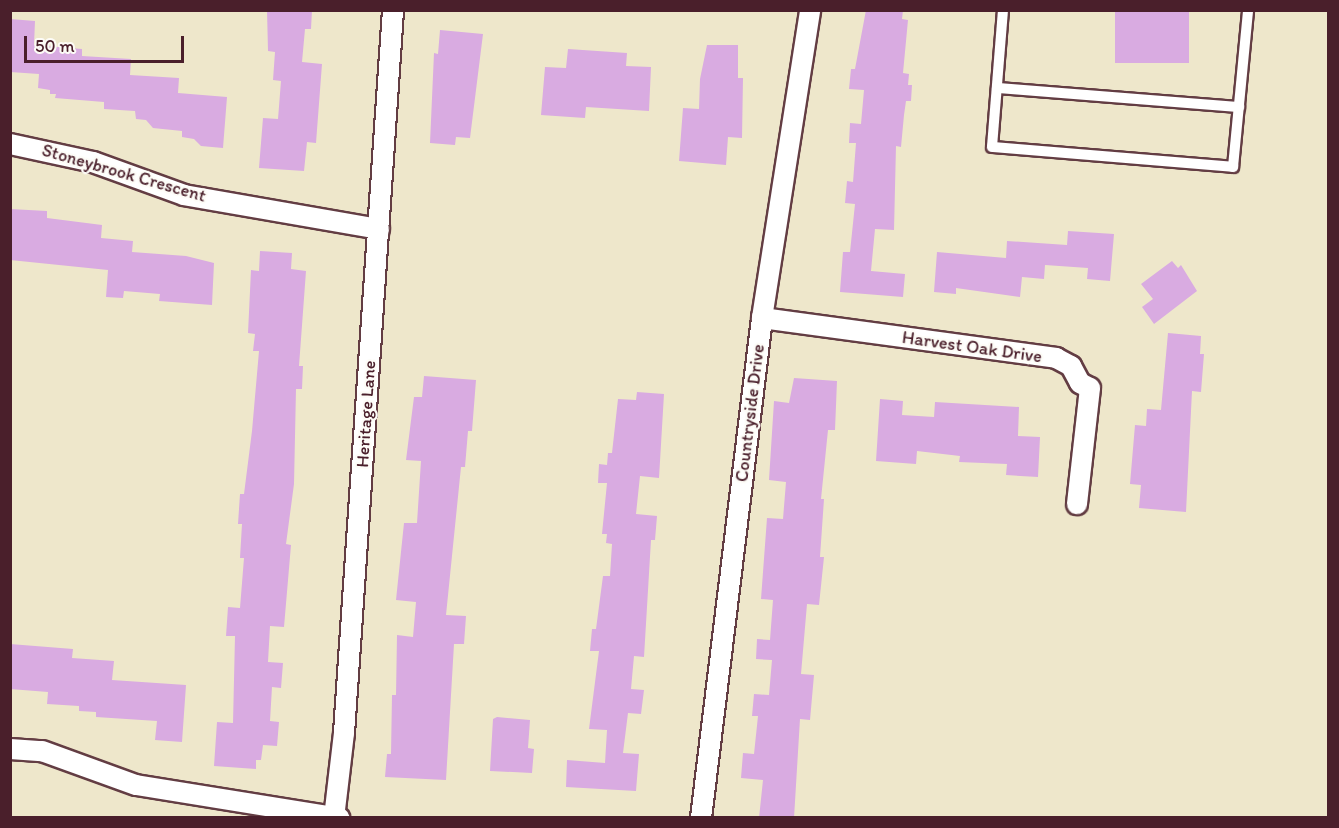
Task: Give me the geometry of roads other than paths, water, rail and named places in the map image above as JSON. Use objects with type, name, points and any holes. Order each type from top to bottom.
[{"type":"street","name":"Heritage Lane","points":[[334,817],[344,733],[393,10]]},
{"type":"street","name":"Countryside Drive","points":[[701,818],[762,318],[810,10]]},
{"type":"street","name":"Stoneybrook Crescent","points":[[10,144],[93,162],[184,195],[379,229]]},
{"type":"street","name":"Harvest Oak Drive","points":[[762,318],[1056,358],[1071,366],[1080,382],[1090,388],[1077,504]]},
{"type":"street","points":[[10,749],[42,751],[136,785],[339,818]]},
{"type":"lane","points":[[1003,10],[992,147],[1233,167],[1248,10]]},
{"type":"lane","points":[[997,88],[1239,107]]}]
